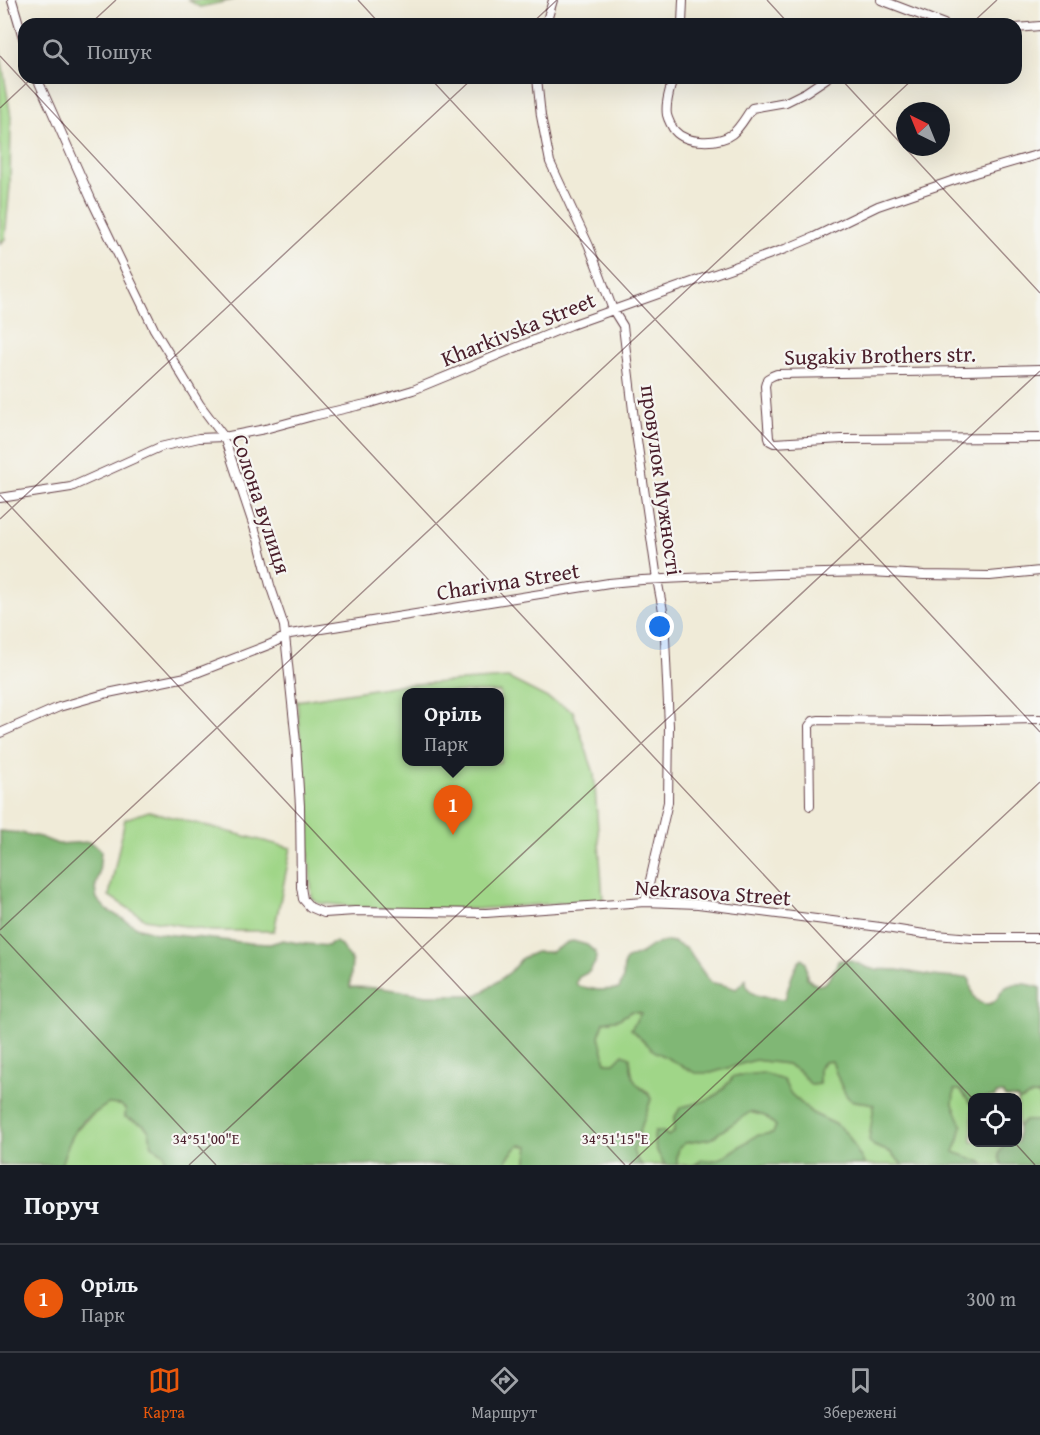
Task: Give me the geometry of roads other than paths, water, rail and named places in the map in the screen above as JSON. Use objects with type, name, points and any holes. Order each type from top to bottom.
[{"type":"street","points":[[12,0],[18,20]]},
{"type":"street","points":[[548,18],[553,0]]},
{"type":"street","points":[[682,18],[683,0]]},
{"type":"street","points":[[881,0],[926,18]]},
{"type":"street","points":[[1022,28],[1040,26]]},
{"type":"street","name":"Солона вулиця","points":[[41,84],[91,199],[154,329],[200,405],[224,437],[258,539],[284,626],[300,806],[301,887],[303,899],[310,907]]},
{"type":"street","name":"провулок Мужності","points":[[538,84],[550,162],[623,326],[634,419],[664,616],[669,726],[668,802],[645,902]]},
{"type":"street","points":[[672,84],[667,105],[668,117],[676,132],[687,139],[701,141],[717,141],[732,134],[752,108],[786,102],[818,84]]},
{"type":"street","name":"Kharkivska Street","points":[[0,498],[71,487],[159,447],[199,438],[224,437],[265,429],[413,390],[614,310],[785,249],[878,206],[1040,154]]},
{"type":"street","name":"Sugakiv Brothers str.","points":[[1040,369],[777,374],[767,379],[765,386],[769,438],[774,443],[1040,438]]},
{"type":"street","name":"Charivna Street","points":[[0,733],[59,707],[108,693],[186,677],[271,644],[290,634],[609,583],[657,579],[871,572],[990,576],[1040,571]]},
{"type":"street","points":[[810,806],[809,726],[813,721],[1040,719]]},
{"type":"street","name":"Nekrasova Street","points":[[310,907],[324,913],[356,911],[486,913],[645,902],[698,904],[924,934],[972,938],[1040,938]]},
{"type":"place","name":"Оріль","points":[[453,835]]}]
